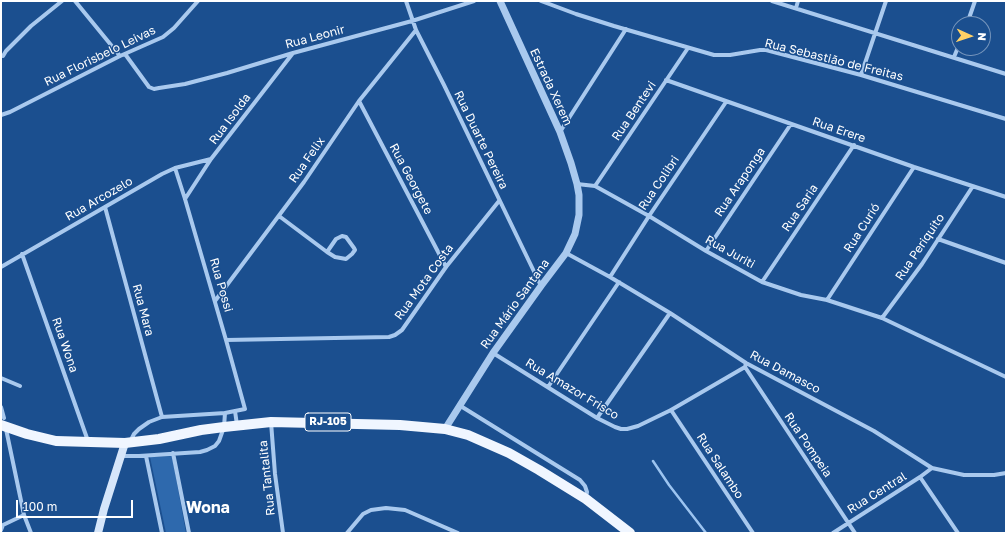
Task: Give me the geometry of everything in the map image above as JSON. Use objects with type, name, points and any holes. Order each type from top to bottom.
[{"type":"main road","name":"RJ-105","points":[[3,423],[27,434],[56,441],[128,443],[175,437],[201,430],[271,422],[400,425],[444,429],[468,435],[509,453],[586,499],[630,533]]},
{"type":"main road","points":[[99,532],[104,509],[121,456],[128,443]]},
{"type":"street","points":[[3,56],[6,51],[31,26],[62,1]]},
{"type":"street","points":[[75,1],[120,56]]},
{"type":"street","name":"Rua Florisbelo Leivas","points":[[1,115],[10,112],[120,56],[163,37],[174,28],[198,1]]},
{"type":"street","name":"Rua Duarte Pereira","points":[[406,1],[416,30],[541,286]]},
{"type":"street","name":"Rua Leonir","points":[[125,54],[149,87],[154,89],[185,84],[227,73],[293,53],[412,21],[474,1]]},
{"type":"street","name":"Estrada Xerem","points":[[500,1],[560,132],[572,163],[577,184]]},
{"type":"street","name":"Rua Sebastião de Freitas","points":[[541,1],[626,30],[714,55],[730,55],[766,50],[860,75],[1006,119]]},
{"type":"street","points":[[772,1],[876,32],[1006,74]]},
{"type":"street","points":[[796,8],[798,1]]},
{"type":"street","points":[[860,75],[886,1]]},
{"type":"street","points":[[970,16],[975,1]]},
{"type":"street","name":"Rua Felix","points":[[215,301],[304,182],[359,101],[416,30]]},
{"type":"street","points":[[560,132],[626,30]]},
{"type":"street","name":"Rua Bentevi","points":[[595,186],[688,48]]},
{"type":"street","name":"Rua Isolda","points":[[186,199],[211,159],[293,53]]},
{"type":"street","name":"Rua Erere","points":[[666,80],[914,167],[1006,197]]},
{"type":"street","name":"Rua Georgete","points":[[359,101],[446,267]]},
{"type":"street","name":"Rua Colibri","points":[[610,277],[726,102]]},
{"type":"street","name":"Rua Araponga","points":[[706,251],[791,124]]},
{"type":"street","name":"Rua Saria","points":[[762,282],[854,145]]},
{"type":"street","name":"Rua Arcozelo","points":[[1,267],[162,174],[175,168],[211,159]]},
{"type":"street","name":"Rua Curió","points":[[827,300],[914,167]]},
{"type":"street","name":"Rua Possi","points":[[175,168],[186,199],[245,409],[235,411]]},
{"type":"street","name":"Rua Juriti","points":[[577,184],[595,186],[762,282],[801,296],[827,300],[882,318]]},
{"type":"street","name":"Rua Mário Santana","points":[[444,429],[493,353],[566,253],[574,234],[579,215],[580,204],[577,184]]},
{"type":"street","name":"Rua Periquito","points":[[882,318],[922,264],[973,186]]},
{"type":"street","name":"Rua Mota Costa","points":[[226,340],[389,337],[402,330],[446,267],[499,201]]},
{"type":"street","name":"Rua Mara","points":[[104,207],[162,417]]},
{"type":"street","points":[[279,216],[327,252],[335,257],[346,259],[352,254],[354,248],[346,237],[342,236],[336,239],[327,252]]},
{"type":"street","points":[[938,239],[1006,263]]},
{"type":"street","name":"Rua Damasco","points":[[566,253],[670,312],[745,365],[874,431],[932,468],[964,475],[994,475],[1006,473]]},
{"type":"street","name":"Rua Wona","points":[[22,254],[89,442]]},
{"type":"street","points":[[548,387],[619,282]]},
{"type":"street","points":[[597,418],[670,312]]},
{"type":"street","points":[[882,318],[1006,377]]},
{"type":"street","name":"Rua Amazor Frisco","points":[[493,353],[597,418],[615,428],[627,429],[638,426],[671,410],[745,365]]},
{"type":"street","name":"Rua Pompeia","points":[[745,365],[855,533]]},
{"type":"street","points":[[1,378],[20,386]]},
{"type":"street","points":[[460,405],[580,480],[585,486],[587,492],[586,499]]},
{"type":"street","points":[[1,407],[3,423],[24,515],[31,533]]},
{"type":"street","name":"Rua Salambo","points":[[671,410],[753,533]]},
{"type":"street","points":[[128,443],[139,429],[149,422],[162,417],[226,413],[235,411],[237,425]]},
{"type":"street","points":[[121,456],[146,456],[200,452],[211,448],[219,441],[224,427],[226,413]]},
{"type":"street","name":"Rua Tantalita","points":[[271,422],[275,474],[283,533]]},
{"type":"street","points":[[173,453],[189,533]]},
{"type":"street","points":[[146,456],[162,533]]},
{"type":"street","name":"Rua Central","points":[[833,533],[932,468]]},
{"type":"street","points":[[920,477],[958,533]]},
{"type":"street","points":[[348,532],[363,514],[371,510],[386,508],[405,510],[458,533]]},
{"type":"street","points":[[1,530],[2,524],[24,515]]},
{"type":"shaded area","points":[[172,456],[186,533],[166,533],[150,457]]},
{"type":"waterway","points":[[653,461],[669,485],[706,533]]},
{"type":"district","name":"Wona","points":[[208,508]]}]
